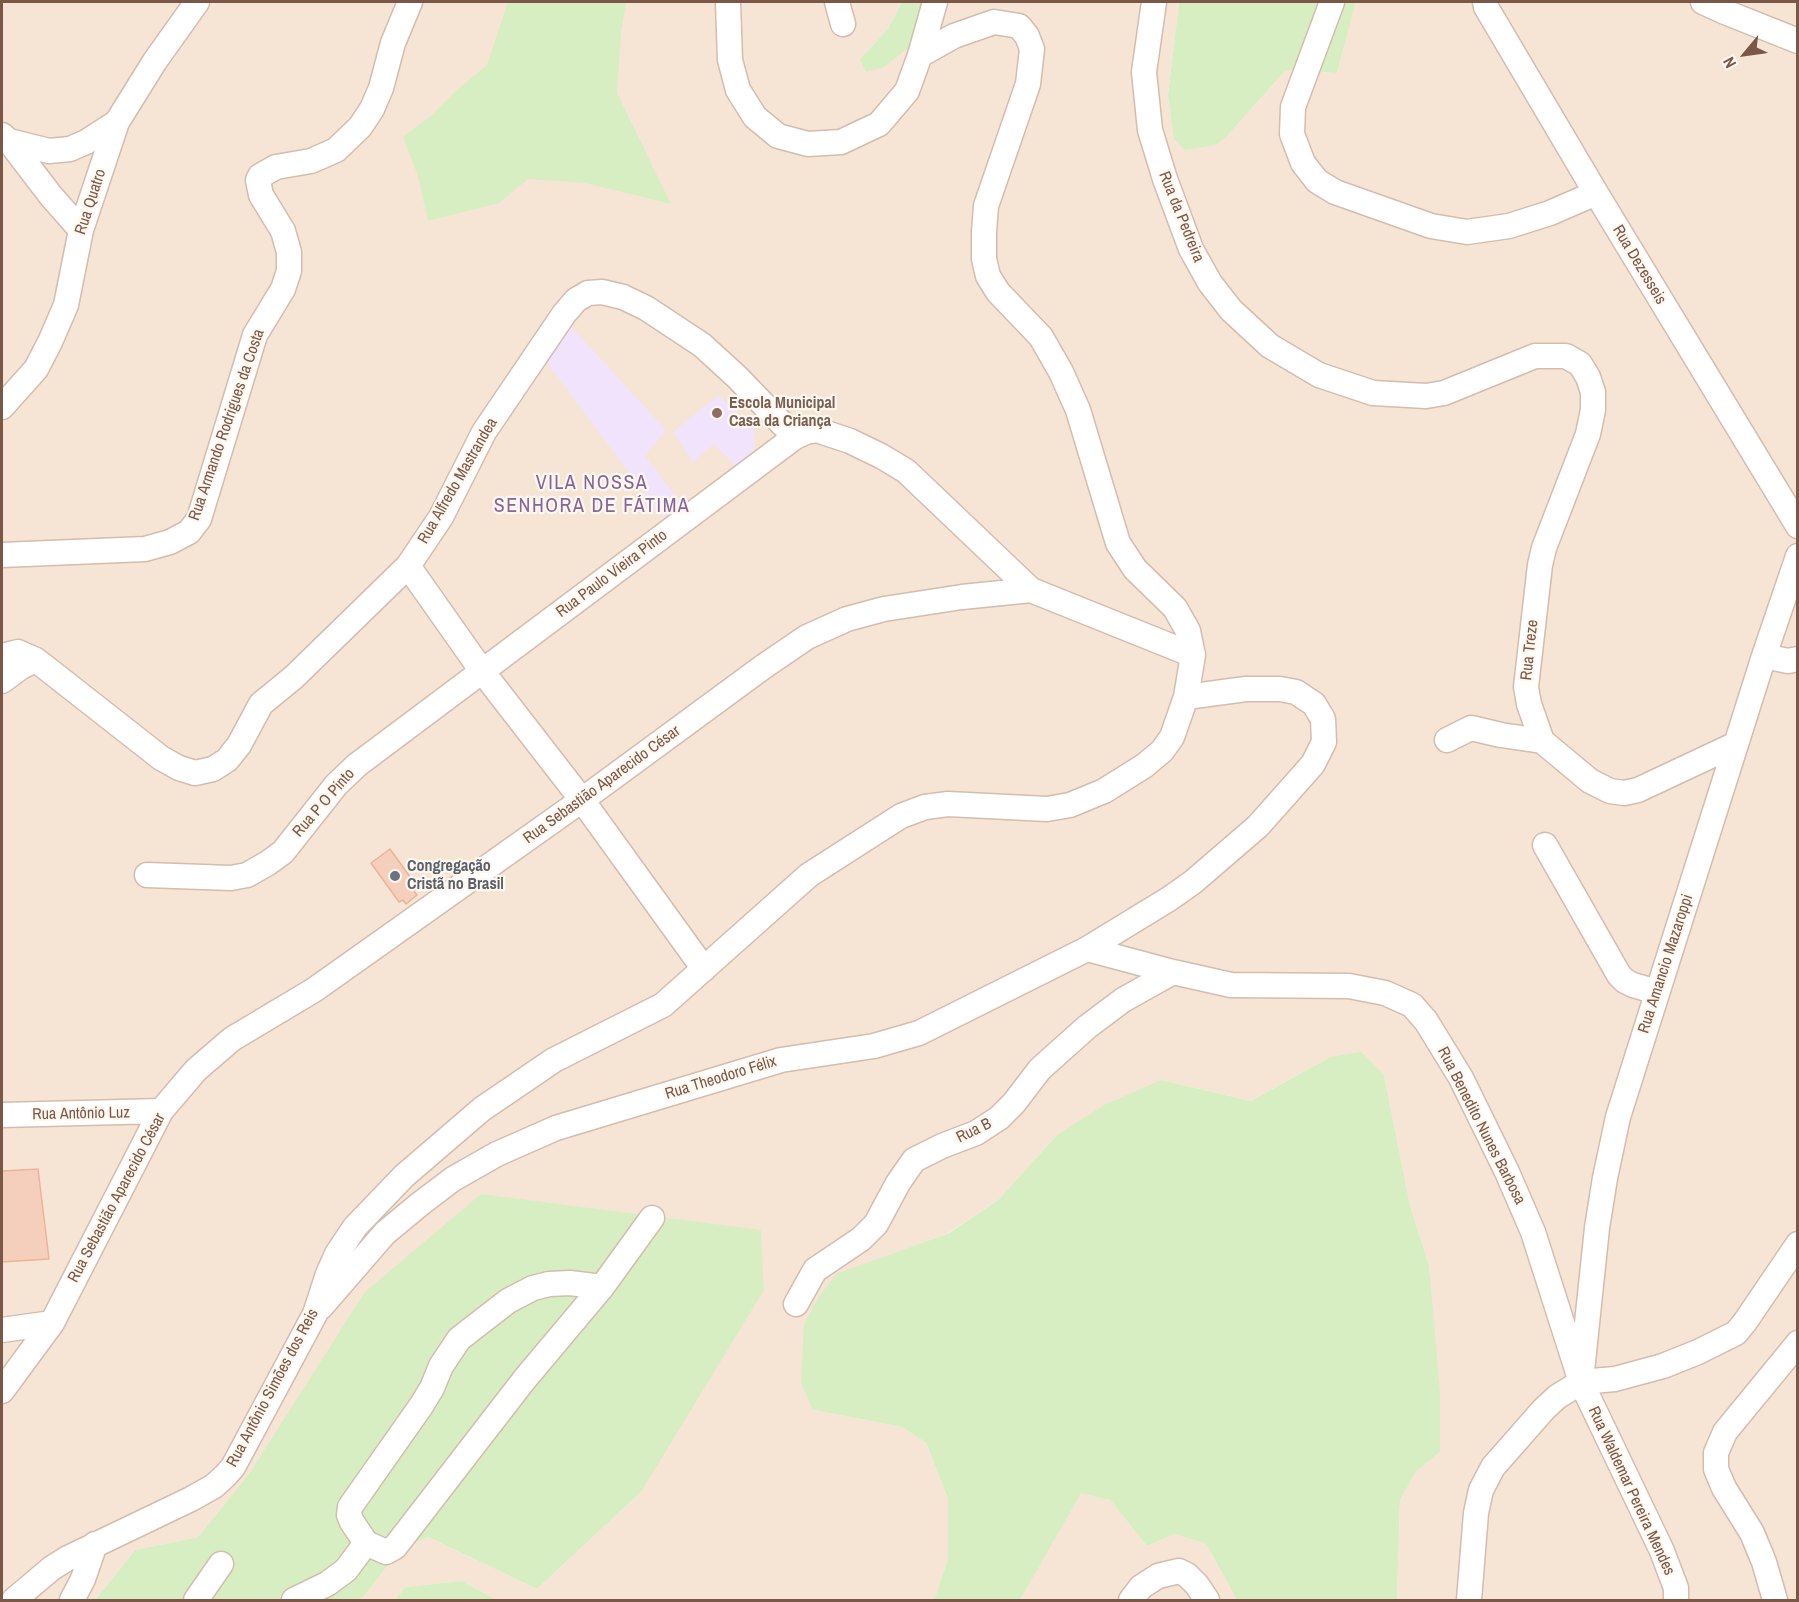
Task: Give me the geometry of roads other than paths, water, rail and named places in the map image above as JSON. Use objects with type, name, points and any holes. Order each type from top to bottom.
[{"type":"street","name":"Rua Quatro","points":[[2,407],[36,369],[66,305],[81,230],[117,122],[155,61],[197,2]]},
{"type":"street","name":"Rua Armando Rodrigues da Costa","points":[[2,555],[145,549],[170,542],[189,532],[198,519],[255,336],[283,289],[289,271],[289,252],[283,231],[261,195],[258,180],[260,176],[276,167],[311,161],[336,150],[360,127],[372,109],[381,88],[393,43],[410,2]]},
{"type":"street","points":[[728,2],[730,60],[738,90],[755,117],[778,136],[807,144],[842,142],[879,124],[906,91],[920,55],[935,2]]},
{"type":"street","name":"Rua da Pedreira","points":[[1154,2],[1144,72],[1150,130],[1165,179],[1191,249],[1210,283],[1231,310],[1270,346],[1320,375],[1373,393],[1426,396],[1444,393],[1535,356],[1566,356]]},
{"type":"street","points":[[1332,2],[1293,107],[1292,134],[1303,163],[1317,181],[1335,192],[1431,226],[1467,232],[1509,226],[1550,213],[1596,193]]},
{"type":"street","name":"Rua Dezesseis","points":[[1485,2],[1596,193],[1797,526]]},
{"type":"street","points":[[1703,2],[1797,41]]},
{"type":"street","points":[[920,55],[976,27],[994,22],[1019,26],[1027,36],[1032,49],[1028,84],[987,206],[984,259],[988,276],[998,292],[1041,337],[1061,372],[1078,410],[1118,543],[1135,569],[1175,608],[1184,622],[1193,655],[1186,697],[1246,689],[1280,689],[1296,692],[1314,704],[1323,719],[1324,742],[1314,764],[1250,833],[1193,882],[1087,949]]},
{"type":"street","points":[[5,138],[49,151],[70,149],[86,142],[117,122]]},
{"type":"street","points":[[5,138],[81,230]]},
{"type":"street","name":"Rua Alfredo Mastrandea","points":[[2,656],[18,652],[36,660],[161,758],[179,768],[195,773],[213,769],[227,760],[239,745],[261,704],[294,677],[408,566],[441,517],[484,432],[564,314],[576,300],[588,293],[602,291],[623,297],[646,308],[702,345],[737,377],[795,437]]},
{"type":"street","name":"Rua Treze","points":[[1542,741],[1529,704],[1526,687],[1540,566],[1544,548],[1588,434],[1593,410],[1593,392],[1588,377],[1580,364],[1566,356]]},
{"type":"street","name":"Rua Paulo Vieira Pinto","points":[[482,670],[795,437],[818,430],[830,433],[881,456],[906,471],[1030,591]]},
{"type":"street","name":"Rua Amancio Mazaroppi","points":[[1581,1382],[1597,1228],[1618,1117],[1797,556]]},
{"type":"street","points":[[408,566],[482,670],[582,800],[697,975]]},
{"type":"street","name":"Rua Sebastião Aparecido César","points":[[2,1391],[51,1323],[161,1111],[196,1070],[232,1039],[314,990],[807,637],[847,619],[884,609],[962,597],[1030,591],[1193,655]]},
{"type":"street","points":[[1764,656],[1788,661],[1797,659]]},
{"type":"street","points":[[2,681],[21,667],[36,660]]},
{"type":"street","name":"Rua P O Pinto","points":[[147,875],[231,878],[258,870],[283,852],[336,785],[357,765],[482,670]]},
{"type":"street","name":"Rua Antônio Simões dos Reis","points":[[14,1600],[52,1568],[68,1558],[191,1499],[214,1486],[225,1476],[233,1467],[315,1314],[327,1274],[337,1254],[356,1227],[404,1176],[482,1109],[554,1060],[634,1022],[663,1005],[809,875],[901,816],[925,807],[948,804],[1047,809],[1070,805],[1104,791],[1144,766],[1162,751],[1172,737],[1186,697]]},
{"type":"street","points":[[1447,740],[1471,728],[1542,741],[1590,781],[1610,791],[1624,794],[1638,790],[1736,744]]},
{"type":"street","points":[[1545,845],[1619,975],[1633,985],[1658,992]]},
{"type":"street","points":[[1087,949],[1173,972]]},
{"type":"street","name":"Rua Theodoro Félix","points":[[315,1314],[385,1233],[402,1218],[453,1179],[497,1154],[556,1128],[781,1060],[874,1046],[919,1033],[1087,949]]},
{"type":"street","name":"Rua B","points":[[796,1304],[814,1270],[861,1239],[876,1224],[898,1183],[914,1160],[976,1133],[999,1118],[1014,1103],[1040,1069],[1087,1027],[1123,1000],[1173,972]]},
{"type":"street","name":"Rua Benedito Nunes Barbosa","points":[[1173,972],[1231,985],[1349,986],[1385,993],[1412,1005],[1426,1021],[1461,1078],[1507,1172],[1537,1241],[1581,1382]]},
{"type":"street","name":"Rua Antônio Luz","points":[[2,1115],[161,1111]]},
{"type":"street","points":[[602,1287],[570,1283],[549,1284],[533,1288],[508,1301],[459,1339],[441,1366],[432,1389],[421,1406],[350,1507],[349,1515],[352,1522],[366,1543],[386,1552],[395,1547],[524,1380],[602,1287],[651,1218]]},
{"type":"street","points":[[1469,1600],[1476,1513],[1481,1490],[1493,1467],[1544,1409],[1564,1391],[1581,1382],[1615,1379],[1663,1366],[1736,1333],[1797,1244]]},
{"type":"street","points":[[2,1330],[51,1323]]},
{"type":"street","points":[[1775,1600],[1764,1562],[1752,1533],[1724,1488],[1716,1469],[1716,1453],[1725,1432],[1797,1343]]},
{"type":"street","name":"Rua Waldemar Pereira Mendes","points":[[1581,1382],[1662,1551],[1676,1588],[1676,1600]]},
{"type":"street","points":[[294,1600],[327,1584],[345,1570],[366,1543]]},
{"type":"street","points":[[72,1600],[83,1580],[95,1544]]},
{"type":"street","points":[[196,1600],[221,1564]]},
{"type":"street","points":[[1131,1600],[1142,1587],[1158,1576],[1179,1571],[1197,1585],[1207,1600]]},
{"type":"place","name":"Escola Municipal Casa da Criança","points":[[717,413]]},
{"type":"place","name":"Congregação Cristã no Brasil","points":[[395,876]]},
{"type":"district","name":"VILA NOSSA SENHORA DE FÁTIMA","points":[[592,496]]}]
